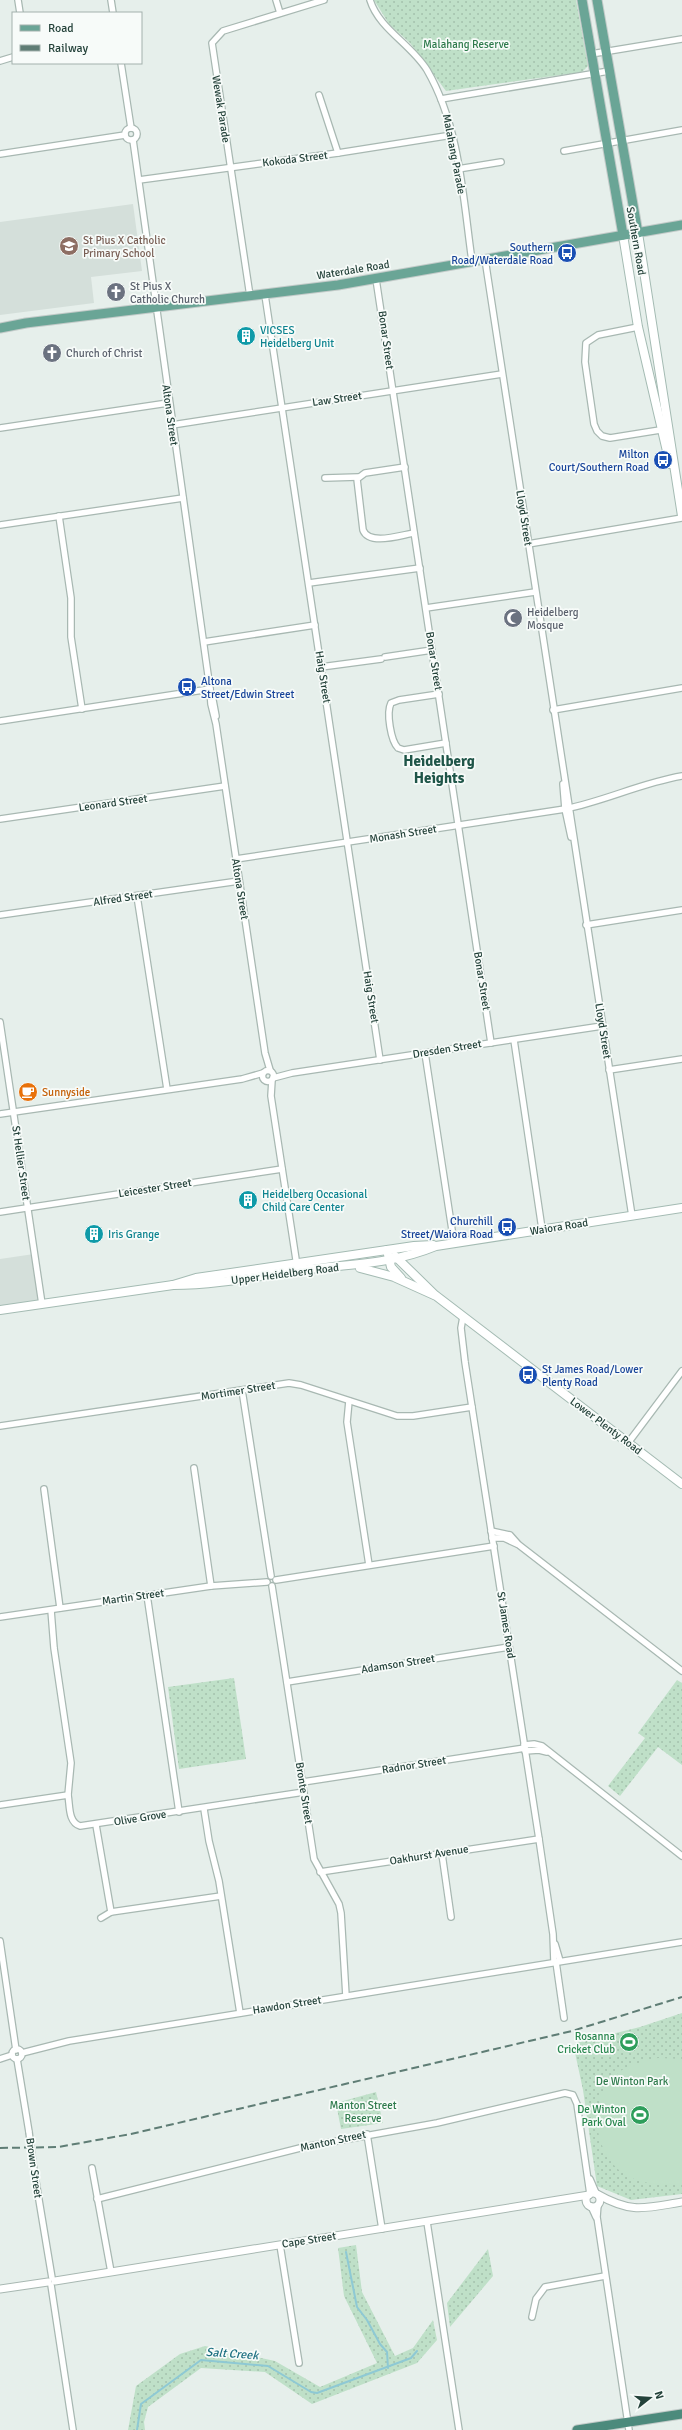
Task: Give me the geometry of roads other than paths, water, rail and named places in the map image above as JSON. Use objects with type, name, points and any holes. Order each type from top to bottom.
[{"type":"highway","points":[[577,2430],[629,2426],[682,2414]]},
{"type":"main road","name":"Southern Road","points":[[582,0],[638,328],[660,430],[676,484]]},
{"type":"main road","name":"Southern Road","points":[[597,0],[668,413],[676,484],[682,517]]},
{"type":"main road","name":"Waterdale Road","points":[[0,328],[26,323],[376,279],[682,225]]},
{"type":"main road","name":"Waterdale Road","points":[[0,323],[26,323]]},
{"type":"main road","name":"Waiora Road","points":[[393,1260],[436,1246],[682,1208]]},
{"type":"main road","name":"Waiora Road","points":[[388,1249],[420,1245],[436,1246]]},
{"type":"main road","name":"Upper Heidelberg Road","points":[[0,1310],[173,1285],[196,1285],[388,1249]]},
{"type":"main road","points":[[388,1249],[393,1260],[393,1270],[405,1282]]},
{"type":"main road","points":[[411,1272],[413,1260],[420,1252]]},
{"type":"main road","name":"Upper Heidelberg Road","points":[[297,1266],[354,1266],[393,1260]]},
{"type":"main road","name":"Lower Plenty Road","points":[[393,1260],[411,1272],[434,1295],[682,1484]]},
{"type":"main road","name":"Lower Plenty Road","points":[[354,1266],[405,1282],[434,1295]]},
{"type":"street","points":[[18,0],[20,12]]},
{"type":"street","points":[[111,0],[113,12]]},
{"type":"street","points":[[276,0],[280,12]]},
{"type":"street","name":"Wewak Parade","points":[[250,296],[212,43],[223,31],[280,12],[324,0]]},
{"type":"street","name":"Malahang Parade","points":[[370,0],[372,9],[426,69],[441,99],[452,135],[472,261]]},
{"type":"street","points":[[591,54],[682,39]]},
{"type":"street","points":[[0,61],[12,57]]},
{"type":"street","points":[[121,64],[130,128],[137,133],[133,140],[128,139],[125,135]]},
{"type":"street","points":[[441,99],[609,71]]},
{"type":"street","points":[[319,95],[338,153]]},
{"type":"street","points":[[125,135],[126,130],[130,128]]},
{"type":"street","points":[[564,151],[682,130]]},
{"type":"street","points":[[0,154],[125,135]]},
{"type":"street","name":"Kokoda Street","points":[[139,180],[338,153],[452,135]]},
{"type":"street","name":"Altona Street","points":[[133,140],[153,277],[155,307],[168,403],[204,642],[211,704],[216,724],[297,1266]]},
{"type":"street","points":[[458,169],[501,162]]},
{"type":"street","name":"Lloyd Street","points":[[485,259],[563,778],[564,809],[574,846]]},
{"type":"street","name":"Bonar Street","points":[[376,279],[491,1043]]},
{"type":"street","name":"Haig Street","points":[[265,294],[380,1060]]},
{"type":"street","points":[[638,328],[598,335],[586,343],[585,362],[594,424],[600,434],[610,438],[660,430]]},
{"type":"street","name":"Law Street","points":[[172,425],[502,374]]},
{"type":"street","points":[[0,428],[168,403]]},
{"type":"street","points":[[325,478],[358,477],[365,473],[404,467]]},
{"type":"street","points":[[358,477],[356,487],[362,530],[366,536],[373,539],[414,533]]},
{"type":"street","points":[[0,525],[182,498]]},
{"type":"street","points":[[59,516],[71,598],[71,637],[82,709]]},
{"type":"street","points":[[528,544],[682,517]]},
{"type":"street","points":[[309,585],[420,568]]},
{"type":"street","points":[[426,608],[535,592]]},
{"type":"street","points":[[204,642],[315,625]]},
{"type":"street","points":[[321,667],[432,650]]},
{"type":"street","points":[[553,710],[682,688]]},
{"type":"street","points":[[0,721],[210,689]]},
{"type":"street","points":[[439,694],[399,700],[391,703],[390,714],[393,741],[398,748],[404,750],[446,743]]},
{"type":"street","name":"Monash Street","points":[[236,859],[571,808],[599,801],[633,787],[682,776]]},
{"type":"street","name":"Lloyd Street","points":[[563,778],[571,808],[574,846],[632,1216]]},
{"type":"street","name":"Leonard Street","points":[[0,819],[225,786]]},
{"type":"street","name":"Alfred Street","points":[[0,917],[239,880]]},
{"type":"street","points":[[137,896],[167,1089]]},
{"type":"street","points":[[586,925],[682,910]]},
{"type":"street","name":"St Hellier Street","points":[[0,1022],[42,1304]]},
{"type":"street","name":"Dresden Street","points":[[0,1114],[167,1089],[292,1073],[602,1026]]},
{"type":"street","points":[[514,1040],[542,1229]]},
{"type":"street","points":[[425,1053],[454,1243]]},
{"type":"street","points":[[609,1070],[682,1059]]},
{"type":"street","name":"Leicester Street","points":[[0,1212],[282,1169]]},
{"type":"street","name":"St James Road","points":[[463,1317],[463,1342],[472,1407],[539,1839],[564,2018]]},
{"type":"street","points":[[628,1443],[682,1371]]},
{"type":"street","name":"Mortimer Street","points":[[0,1426],[242,1390],[295,1384],[402,1417],[472,1407]]},
{"type":"street","points":[[242,1390],[273,1578],[269,1584]]},
{"type":"street","points":[[349,1401],[347,1422],[369,1565]]},
{"type":"street","points":[[194,1468],[211,1586]]},
{"type":"street","points":[[44,1489],[60,1608]]},
{"type":"street","points":[[491,1531],[510,1534],[519,1546]]},
{"type":"street","points":[[492,1538],[504,1538],[519,1546],[682,1671]]},
{"type":"street","points":[[273,1578],[494,1546]]},
{"type":"street","name":"Martin Street","points":[[0,1617],[211,1586],[269,1584]]},
{"type":"street","name":"Bronte Street","points":[[269,1584],[287,1682],[314,1859],[340,1909],[346,1996]]},
{"type":"street","points":[[147,1596],[179,1812]]},
{"type":"street","points":[[0,1805],[68,1795],[71,1763],[54,1648],[51,1610]]},
{"type":"street","name":"Adamson Street","points":[[287,1682],[509,1647]]},
{"type":"street","name":"Radnor Street","points":[[303,1782],[540,1745],[682,1856]]},
{"type":"street","name":"Olive Grove","points":[[68,1795],[72,1820],[74,1824],[80,1826],[204,1809],[304,1792]]},
{"type":"street","points":[[204,1809],[209,1841],[221,1896],[240,2013]]},
{"type":"street","points":[[96,1825],[111,1912]]},
{"type":"street","name":"Oakhurst Avenue","points":[[320,1872],[539,1839]]},
{"type":"street","points":[[442,1854],[451,1917]]},
{"type":"street","points":[[101,1918],[111,1912],[221,1896]]},
{"type":"street","points":[[0,1941],[16,2050],[15,2057]]},
{"type":"street","name":"Hawdon Street","points":[[22,2053],[69,2041],[682,1942]]},
{"type":"street","points":[[0,2059],[21,2057],[22,2053],[16,2050]]},
{"type":"street","name":"Brown Street","points":[[15,2057],[33,2164],[73,2430]]},
{"type":"street","name":"Manton Street","points":[[97,2199],[233,2164],[367,2134],[437,2123],[560,2094],[571,2094],[577,2104],[593,2199]]},
{"type":"street","points":[[367,2134],[382,2229]]},
{"type":"street","points":[[92,2168],[111,2272]]},
{"type":"street","points":[[593,2199],[629,2426]]},
{"type":"street","name":"Cape Street","points":[[0,2289],[563,2200],[593,2199],[636,2209],[682,2202]]},
{"type":"street","points":[[426,2222],[459,2430]]},
{"type":"street","points":[[280,2245],[299,2363]]},
{"type":"street","points":[[532,2317],[536,2299],[546,2287],[605,2276]]},
{"type":"waterway","points":[[346,2252],[357,2307],[367,2320],[380,2344],[387,2352],[388,2368]]},
{"type":"waterway","name":"Salt Creek","points":[[137,2430],[141,2404],[201,2360],[268,2366],[311,2392],[317,2393],[411,2358],[417,2351]]},
{"type":"railway","points":[[0,2148],[58,2147],[131,2134],[572,2031],[682,1997]]},
{"type":"place","name":"St Pius X Catholic Primary School","points":[[69,246]]},
{"type":"place","name":"Southern Road/Waterdale Road","points":[[567,253]]},
{"type":"place","name":"St Pius X Catholic Church","points":[[116,292]]},
{"type":"place","name":"VICSES Heidelberg Unit","points":[[246,336]]},
{"type":"place","name":"Church of Christ","points":[[52,353]]},
{"type":"place","name":"Milton Court/Southern Road","points":[[663,460]]},
{"type":"place","name":"Heidelberg Mosque","points":[[513,618]]},
{"type":"place","name":"Altona Street/Edwin Street","points":[[187,687]]},
{"type":"place","name":"Sunnyside","points":[[28,1092]]},
{"type":"place","name":"Heidelberg Occasional Child Care Center","points":[[248,1200]]},
{"type":"place","name":"Churchill Street/Waiora Road","points":[[507,1227]]},
{"type":"place","name":"Iris Grange","points":[[94,1234]]},
{"type":"place","name":"St James Road/Lower Plenty Road","points":[[528,1375]]},
{"type":"place","name":"Rosanna Cricket Club","points":[[629,2042]]},
{"type":"place","name":"De Winton Park Oval","points":[[640,2115]]},
{"type":"district","name":"Heidelberg Heights","points":[[439,770]]},
{"type":"park label","name":"Malahang Reserve","points":[[466,44]]},
{"type":"park label","name":"De Winton Park","points":[[632,2081]]},
{"type":"park label","name":"Manton Street Reserve","points":[[363,2111]]}]
